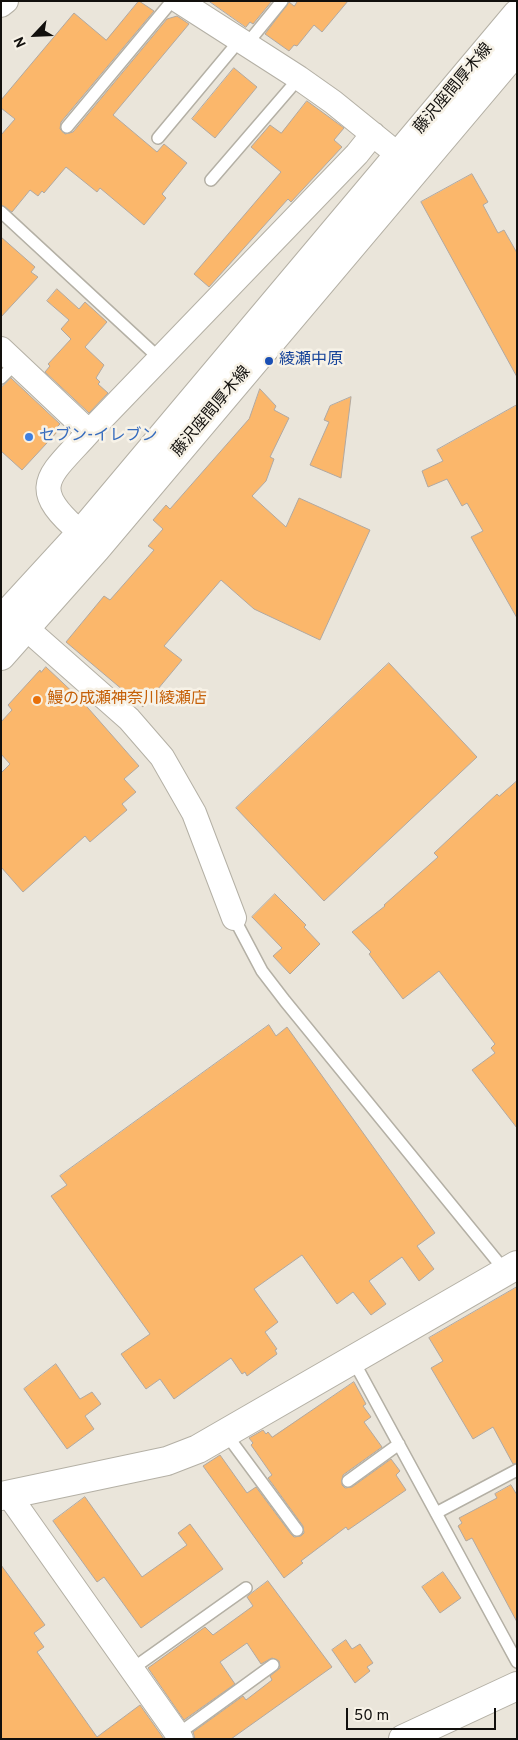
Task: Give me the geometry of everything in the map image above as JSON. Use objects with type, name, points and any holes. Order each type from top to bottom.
[{"type":"main road","name":"藤沢座間厚木線","points":[[1,656],[27,628],[407,162],[517,14]]},
{"type":"main road","name":"藤沢座間厚木線","points":[[1,620],[81,533],[407,162],[517,50]]},
{"type":"main road","points":[[5,1495],[167,1461],[198,1449],[512,1269]]},
{"type":"main road","points":[[403,1739],[517,1686]]},
{"type":"street","points":[[1,5],[6,1]]},
{"type":"street","points":[[179,1],[299,78],[407,162]]},
{"type":"street","points":[[81,533],[56,510],[50,500],[48,488],[52,474],[159,358],[357,154],[373,134]]},
{"type":"street","points":[[6,364],[89,432]]},
{"type":"street","points":[[27,628],[129,719],[162,757],[194,813],[234,918]]},
{"type":"street","points":[[5,1495],[179,1736]]},
{"type":"lane","points":[[68,127],[172,1]]},
{"type":"lane","points":[[158,138],[282,1]]},
{"type":"lane","points":[[211,180],[299,78]]},
{"type":"lane","points":[[1,212],[159,358]]},
{"type":"lane","points":[[234,918],[262,971],[285,1001],[512,1269]]},
{"type":"lane","points":[[353,1360],[517,1662]]},
{"type":"lane","points":[[226,1434],[298,1530]]},
{"type":"lane","points":[[348,1481],[399,1444]]},
{"type":"lane","points":[[436,1513],[517,1470]]},
{"type":"lane","points":[[132,1669],[246,1588]]},
{"type":"lane","points":[[179,1736],[273,1665]]},
{"type":"building","points":[[139,1],[154,11],[61,122],[60,129],[65,134],[73,132],[167,19],[177,16],[189,24],[113,115],[157,152],[164,144],[187,163],[162,194],[166,198],[144,225],[100,188],[97,192],[66,167],[44,193],[42,191],[38,196],[30,190],[12,212],[1,205],[1,135],[15,119],[1,108],[1,100],[74,13],[106,40]]},
{"type":"building","points":[[209,1],[272,1],[253,24],[250,22],[246,27]]},
{"type":"building","points":[[298,1],[348,1],[322,32],[314,25],[297,46],[294,45],[289,51],[265,34],[289,2],[294,6]]},
{"type":"building","points":[[234,68],[257,87],[215,138],[192,119]]},
{"type":"building","points":[[307,101],[344,128],[334,140],[342,147],[291,202],[288,199],[209,287],[194,274],[281,172],[251,147],[270,125],[281,133]]},
{"type":"building","points":[[472,174],[488,202],[483,205],[498,233],[504,230],[517,253],[517,377],[421,202]]},
{"type":"building","points":[[1,237],[35,267],[31,272],[38,277],[1,317]]},
{"type":"building","points":[[57,289],[79,309],[85,302],[107,322],[85,347],[104,365],[96,378],[100,382],[98,384],[108,393],[89,413],[45,372],[50,366],[48,364],[71,339],[61,329],[69,320],[47,301]]},
{"type":"building","name":"セブン-イレブン","points":[[11,378],[60,424],[55,429],[58,431],[22,470],[1,451],[1,388]]},
{"type":"building","points":[[260,389],[276,406],[274,410],[289,418],[270,457],[274,459],[266,481],[252,496],[286,527],[299,498],[370,530],[320,640],[254,609],[221,580],[164,646],[182,660],[143,707],[66,642],[104,596],[110,600],[154,550],[148,546],[163,529],[153,520],[166,505],[170,509],[249,419]]},
{"type":"building","points":[[351,397],[341,478],[310,465],[329,422],[324,420],[330,406]]},
{"type":"building","points":[[517,405],[517,618],[471,537],[483,531],[467,503],[462,506],[447,479],[428,487],[422,471],[443,461],[437,450]]},
{"type":"building","points":[[389,663],[477,757],[324,901],[236,808]]},
{"type":"building","points":[[46,667],[81,700],[139,766],[124,779],[136,792],[122,804],[127,810],[90,842],[85,836],[23,892],[1,867],[1,773],[10,764],[1,754],[1,722],[12,710],[8,705],[40,670],[41,672]]},
{"type":"building","points":[[517,781],[517,1128],[472,1070],[495,1053],[491,1048],[495,1044],[439,971],[403,999],[369,954],[371,952],[352,932],[385,906],[438,857],[434,853],[497,794],[499,796]]},
{"type":"building","points":[[275,894],[306,925],[304,927],[320,944],[290,974],[273,956],[282,948],[252,917]]},
{"type":"building","points":[[269,1025],[276,1036],[287,1027],[435,1233],[417,1246],[434,1269],[419,1281],[402,1257],[369,1281],[386,1304],[371,1315],[353,1292],[337,1304],[302,1255],[254,1289],[278,1322],[265,1332],[277,1349],[275,1350],[277,1354],[247,1376],[245,1372],[242,1374],[231,1358],[174,1399],[160,1379],[146,1389],[121,1354],[150,1334],[51,1196],[67,1185],[60,1176]]},
{"type":"building","points":[[517,1287],[517,1463],[513,1464],[493,1427],[473,1439],[431,1368],[443,1361],[429,1338]]},
{"type":"building","points":[[56,1364],[80,1399],[92,1392],[101,1404],[85,1416],[94,1429],[67,1449],[24,1389]]},
{"type":"building","points":[[354,1382],[366,1404],[363,1406],[371,1417],[364,1422],[382,1447],[343,1475],[342,1485],[345,1488],[352,1487],[391,1459],[400,1471],[396,1475],[406,1490],[348,1530],[346,1527],[301,1561],[303,1563],[284,1578],[203,1466],[220,1455],[247,1493],[256,1487],[291,1534],[294,1537],[301,1536],[304,1533],[303,1526],[268,1478],[272,1475],[251,1445],[253,1443],[249,1438],[263,1430],[272,1437]]},
{"type":"building","points":[[511,1485],[517,1495],[517,1622],[472,1538],[466,1541],[458,1526],[462,1523],[459,1518],[497,1498],[495,1494]]},
{"type":"building","points":[[85,1497],[142,1577],[187,1545],[178,1533],[190,1524],[223,1569],[141,1628],[104,1577],[97,1582],[53,1521]]},
{"type":"building","points":[[1,1565],[45,1625],[34,1633],[44,1647],[37,1652],[97,1737],[140,1705],[164,1739],[1,1739]]},
{"type":"building","points":[[443,1572],[461,1598],[440,1613],[422,1587]]},
{"type":"building","points":[[268,1581],[332,1667],[231,1739],[195,1739],[193,1732],[243,1696],[246,1700],[272,1680],[270,1676],[280,1668],[279,1661],[272,1658],[261,1664],[247,1643],[220,1662],[235,1684],[184,1720],[148,1668],[205,1627],[213,1635],[253,1606],[247,1597]]},
{"type":"building","points":[[346,1640],[352,1649],[360,1644],[373,1663],[367,1667],[370,1671],[355,1683],[332,1650]]},
{"type":"place","name":"綾瀬中原","points":[[269,361]]},
{"type":"place","name":"セブン-イレブン","points":[[29,437]]},
{"type":"place","name":"鰻の成瀬神奈川綾瀬店","points":[[37,700]]}]
